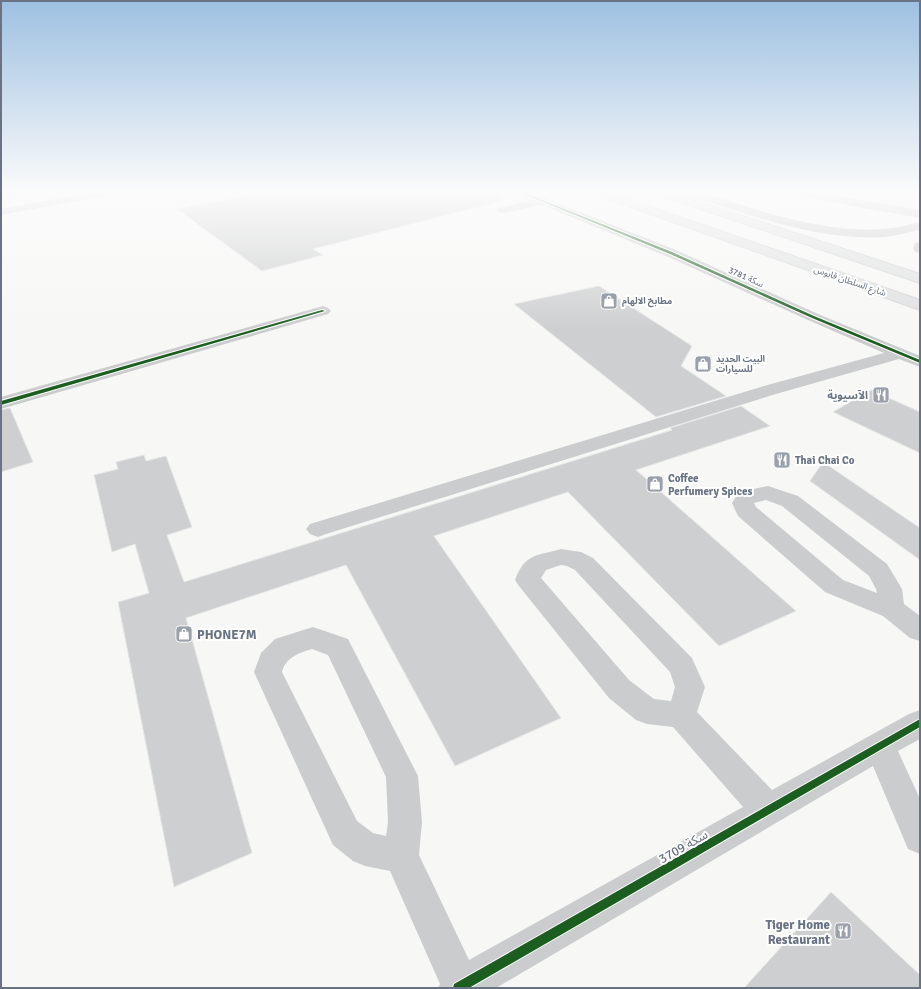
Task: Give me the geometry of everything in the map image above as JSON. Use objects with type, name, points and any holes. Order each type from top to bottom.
[{"type":"highway","points":[[798,238],[920,279]]},
{"type":"highway","name":"شارع السلطان قابوس","points":[[729,239],[920,305]]},
{"type":"highway","points":[[729,239],[920,315]]},
{"type":"street","name":"سكة 3781","points":[[634,238],[920,362]]},
{"type":"street","points":[[1,403],[323,311]]},
{"type":"street","points":[[318,529],[770,390],[899,354]]},
{"type":"street","points":[[892,609],[889,588],[878,570],[790,500],[768,493],[746,497],[743,503],[746,511],[834,586],[860,598],[892,609],[920,631]]},
{"type":"street","points":[[681,715],[690,688],[682,666],[584,564],[572,558],[561,557],[537,564],[530,571],[528,580],[619,689],[647,711],[681,715],[768,810]]},
{"type":"street","points":[[402,856],[365,850],[345,833],[268,672],[271,661],[286,647],[313,638],[338,647],[402,776],[405,822],[402,856],[460,987]]},
{"type":"street","name":"سكة 3709","points":[[460,987],[920,723]]},
{"type":"street","points":[[880,746],[920,837]]},
{"type":"building","points":[[217,238],[355,238],[313,249],[323,255],[262,271]]},
{"type":"building","points":[[599,286],[692,346],[681,366],[726,396],[656,417],[514,304]]},
{"type":"building","points":[[871,390],[920,412],[920,453],[833,412]]},
{"type":"building","points":[[741,406],[770,426],[636,470],[796,611],[719,646],[568,492],[434,536],[561,718],[455,766],[346,565],[186,618],[252,853],[174,887],[118,602],[149,593],[135,544],[112,552],[94,475],[118,469],[116,462],[144,455],[146,461],[166,456],[192,527],[167,535],[184,582],[672,430],[670,428]]},
{"type":"building","points":[[10,408],[33,462],[1,472],[1,410]]},
{"type":"building","points":[[823,462],[920,528],[920,560],[810,481]]},
{"type":"building","points":[[831,892],[920,975],[920,988],[744,988]]},
{"type":"cycle path","points":[[634,238],[671,253],[813,317],[920,362]]},
{"type":"cycle path","points":[[1,403],[323,311]]},
{"type":"cycle path","points":[[458,988],[920,723]]},
{"type":"place","name":"مطابخ الالهام","points":[[609,301]]},
{"type":"place","name":"البيت الجديد للسيارات","points":[[703,364]]},
{"type":"place","name":"الآسيوية","points":[[881,395]]},
{"type":"place","name":"Thai Chai Co","points":[[782,460]]},
{"type":"place","name":"Coffee Perfumery Spices","points":[[655,484]]},
{"type":"place","name":"PHONE7M","points":[[184,634]]},
{"type":"place","name":"Tiger Home Restaurant","points":[[843,931]]}]
